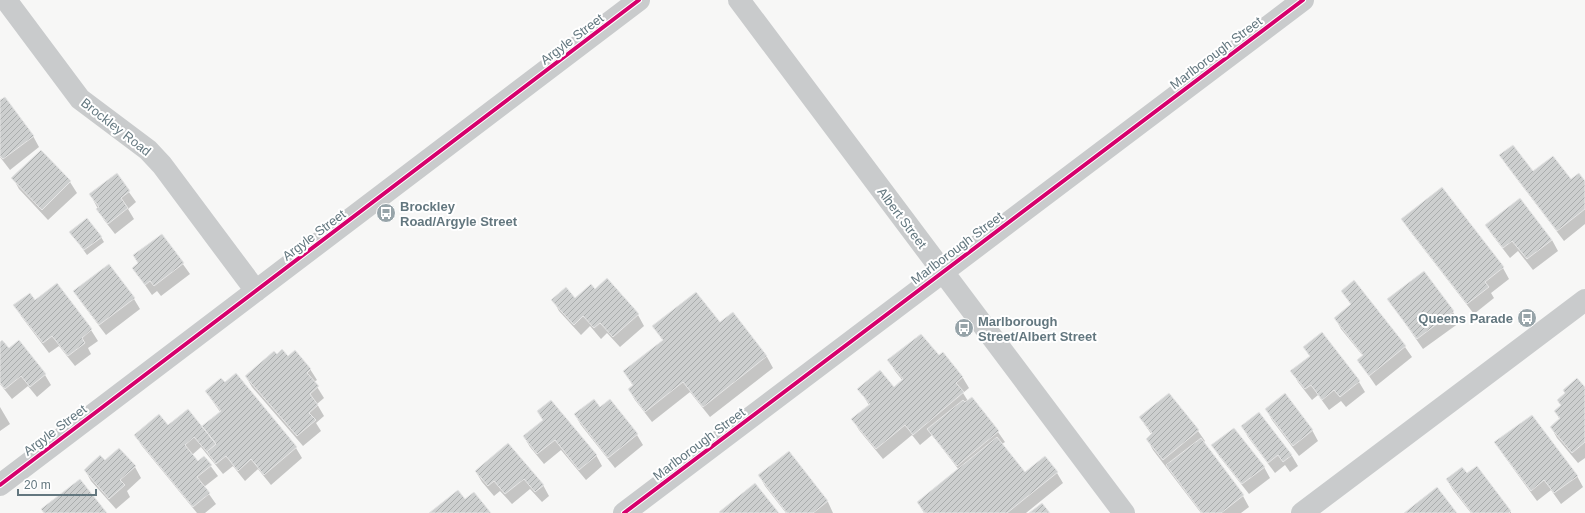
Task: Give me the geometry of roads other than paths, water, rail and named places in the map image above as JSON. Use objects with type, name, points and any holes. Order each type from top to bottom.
[{"type":"street","name":"Brockley Road","points":[[6,0],[80,99],[148,150],[162,165],[256,291]]},
{"type":"street","name":"Argyle Street","points":[[0,485],[639,0]]},
{"type":"street","name":"Albert Street","points":[[738,0],[1124,513]]},
{"type":"street","name":"Marlborough Street","points":[[624,513],[1303,0]]},
{"type":"street","points":[[1302,513],[1585,300]]},
{"type":"place","name":"Brockley Road/Argyle Street","points":[[386,213]]},
{"type":"place","name":"Queens Parade","points":[[1527,318]]},
{"type":"place","name":"Marlborough Street/Albert Street","points":[[964,328]]}]
